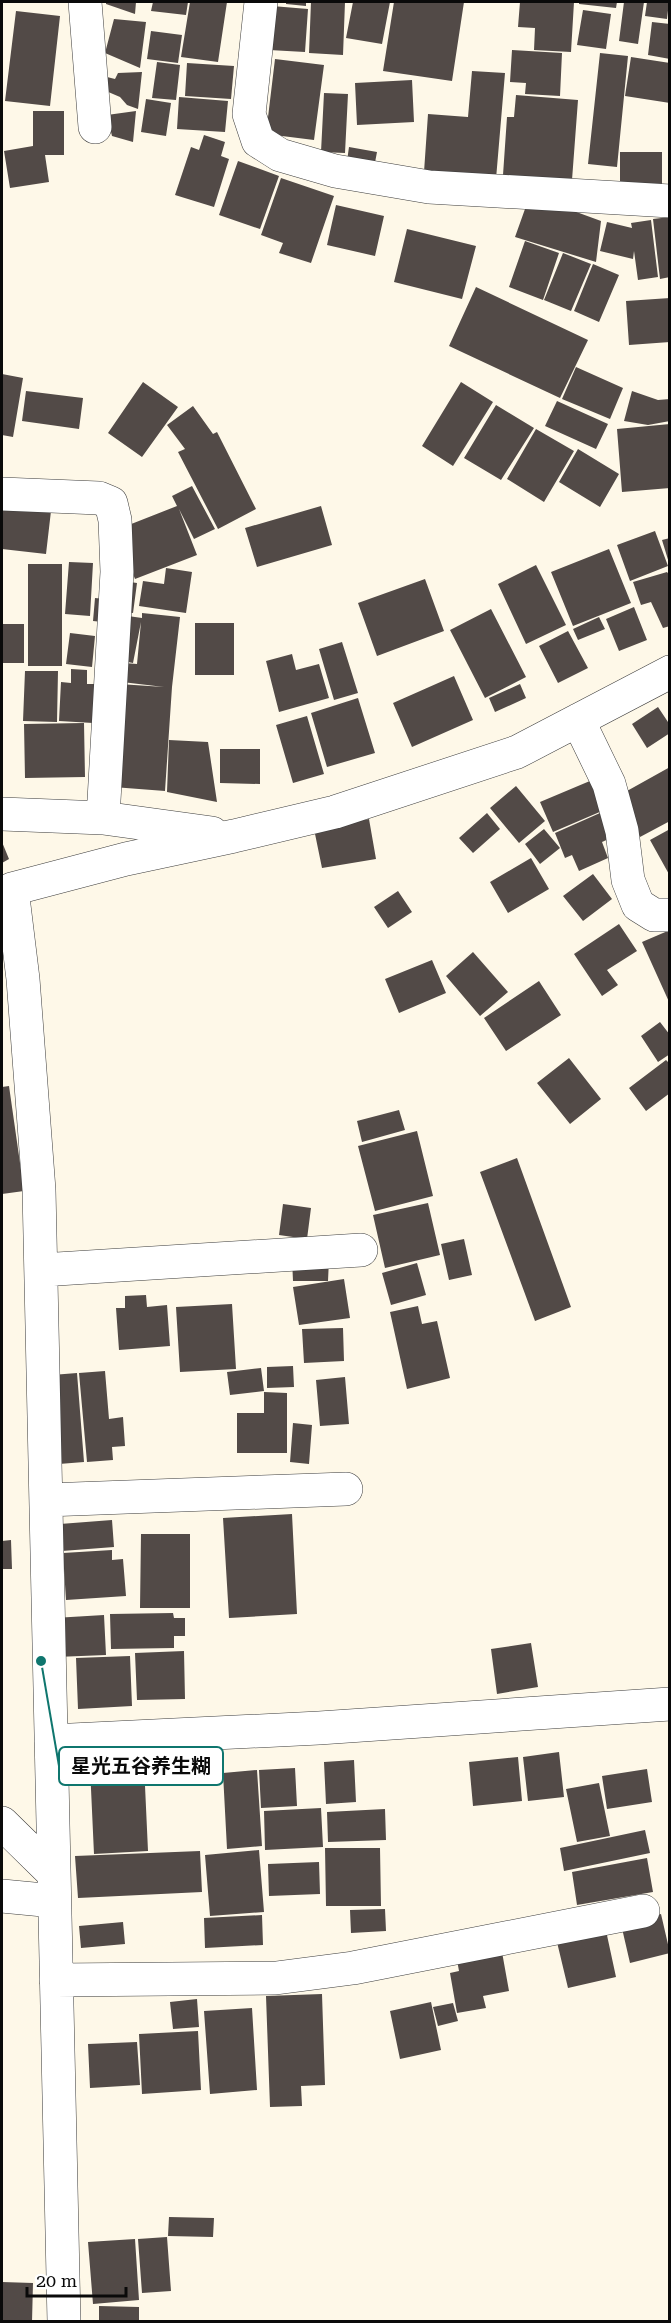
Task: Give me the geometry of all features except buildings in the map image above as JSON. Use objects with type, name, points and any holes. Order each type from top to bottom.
[{"type":"street","points":[[85,2],[95,127]]},
{"type":"street","points":[[261,2],[249,114],[258,141],[279,154],[335,171],[429,187],[669,201]]},
{"type":"street","points":[[2,494],[99,498],[111,503],[115,520],[117,572],[103,818]]},
{"type":"street","points":[[64,2322],[41,1270],[36,1143],[23,979],[7,891],[126,859],[335,812],[517,752],[669,672]]},
{"type":"street","points":[[578,720],[609,784],[622,831],[628,880],[638,905],[654,915],[669,915]]},
{"type":"street","points":[[2,814],[103,818],[234,836]]},
{"type":"street","points":[[41,1270],[361,1250]]},
{"type":"street","points":[[46,1500],[346,1489]]},
{"type":"street","points":[[51,1741],[320,1728],[669,1704]]},
{"type":"street","points":[[2,1823],[53,1887]]},
{"type":"street","points":[[2,1896],[53,1887]]},
{"type":"street","points":[[56,1980],[276,1978],[353,1968],[643,1911]]},
{"type":"place","name":"星光五谷养生糊","points":[[41,1661]]}]
